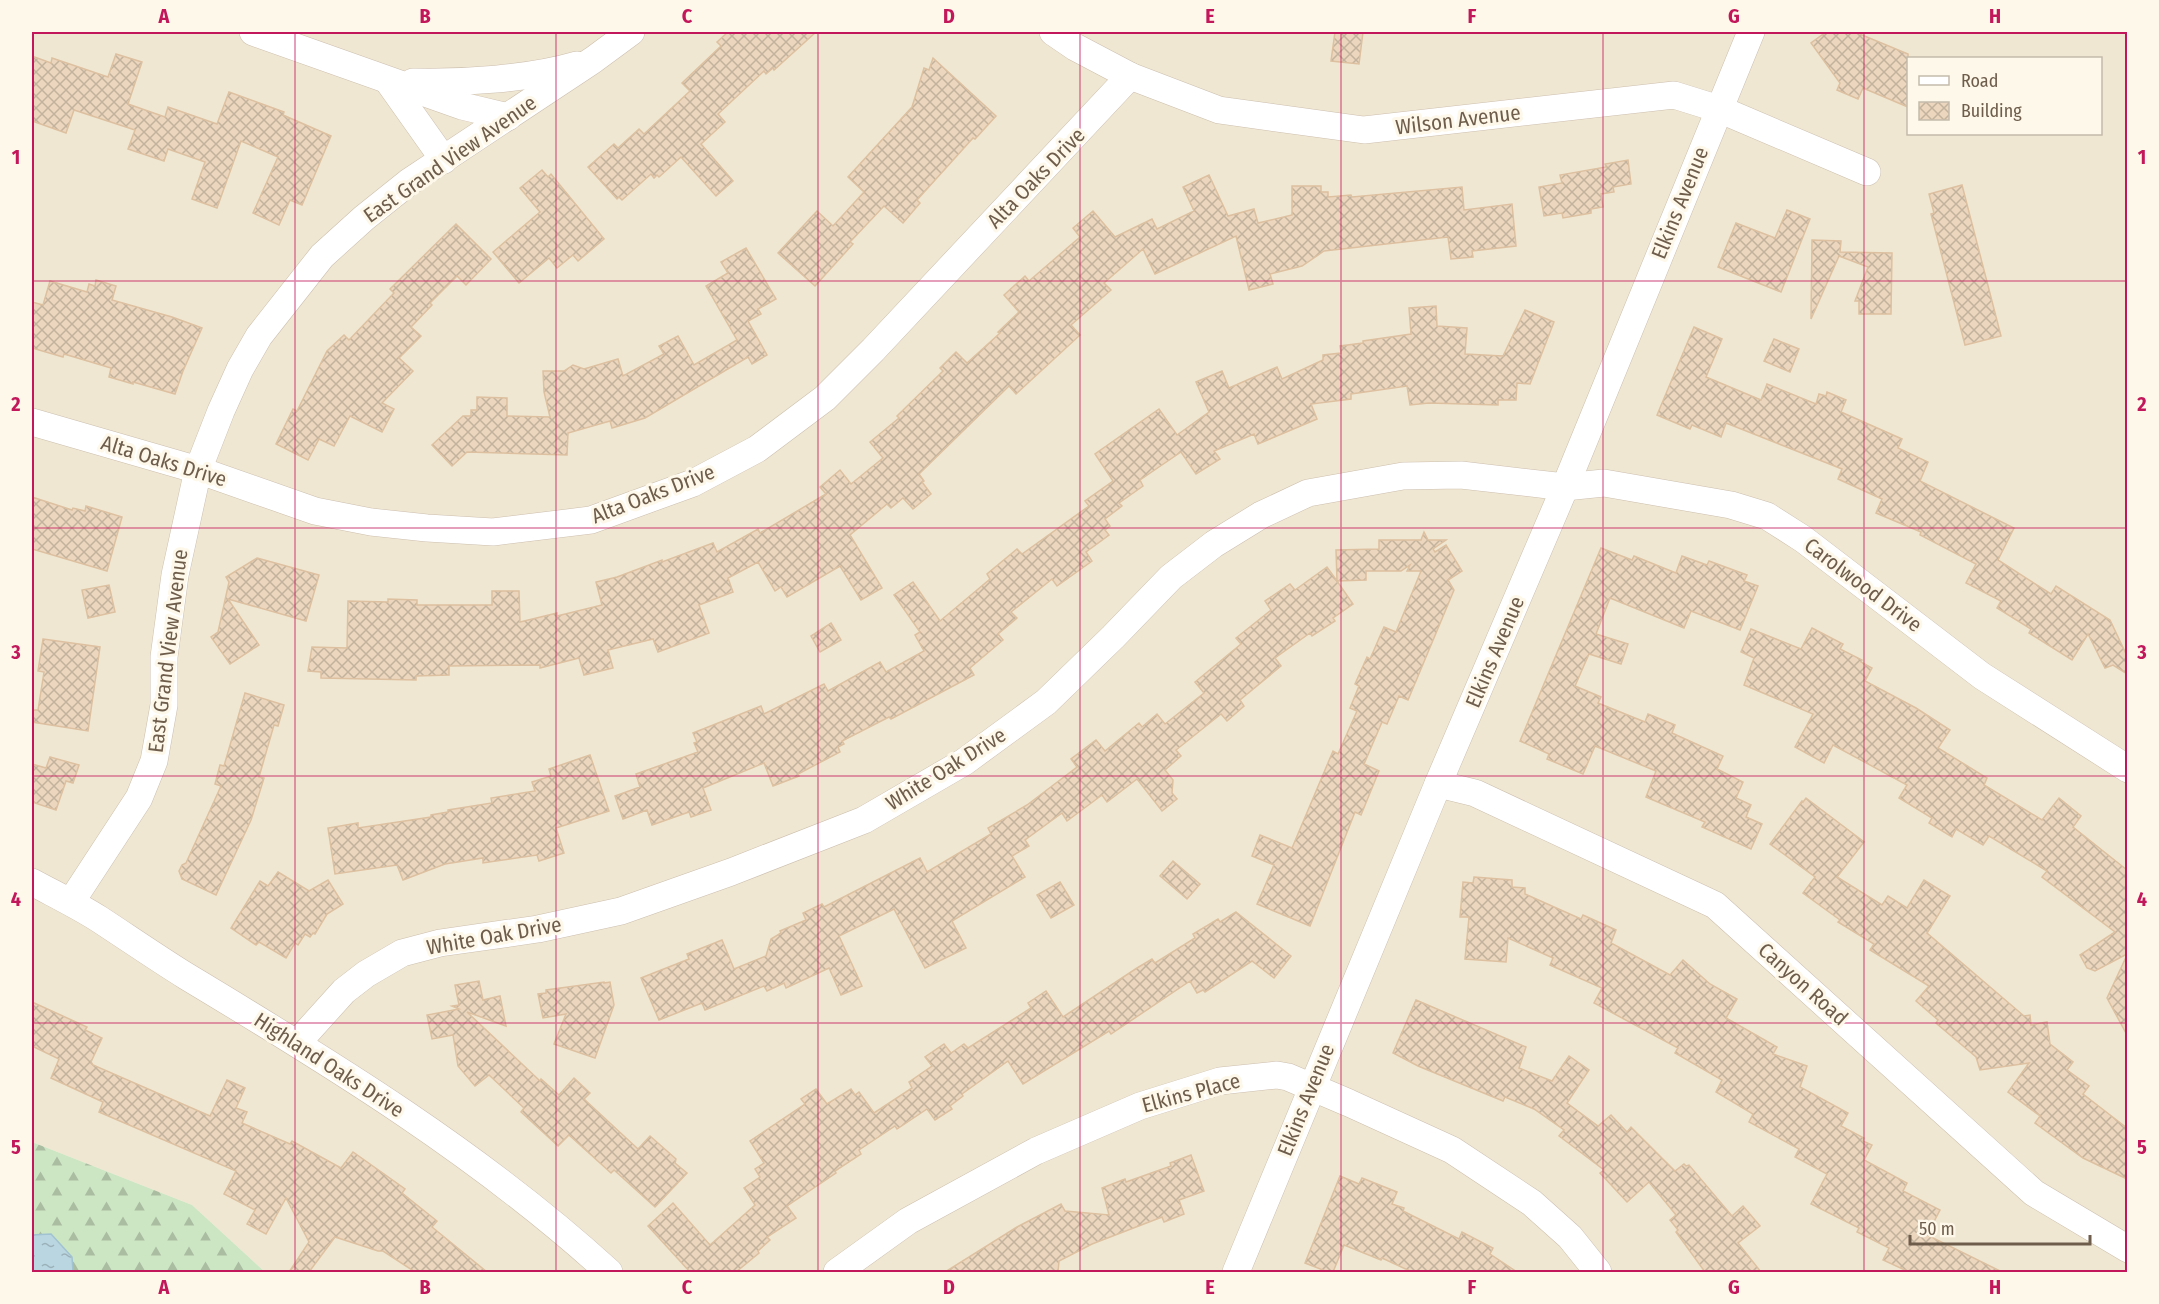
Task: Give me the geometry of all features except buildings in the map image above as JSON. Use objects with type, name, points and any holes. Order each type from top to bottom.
[{"type":"street","points":[[253,32],[462,106],[508,117]]},
{"type":"street","name":"East Grand View Avenue","points":[[71,902],[139,798],[154,761],[164,705],[164,657],[175,575],[198,470],[220,411],[259,336],[322,256],[364,218],[409,182],[593,60],[631,32]]},
{"type":"street","name":"Wilson Avenue","points":[[1053,32],[1075,47],[1130,76],[1219,110],[1364,130],[1674,95],[1719,109],[1867,172]]},
{"type":"street","name":"Elkins Avenue","points":[[1236,1272],[1438,784],[1565,487],[1751,32]]},
{"type":"street","points":[[388,81],[439,83],[503,79],[572,67],[593,60]]},
{"type":"street","name":"Alta Oaks Drive","points":[[32,422],[198,470],[315,511],[370,522],[494,532],[591,520],[693,483],[757,449],[825,398],[873,350],[1130,76]]},
{"type":"street","points":[[388,81],[444,160]]},
{"type":"street","name":"White Oak Drive","points":[[298,1042],[344,991],[366,974],[402,953],[440,943],[538,929],[621,911],[731,872],[864,820],[964,762],[1046,702],[1113,638],[1171,577],[1214,544],[1261,515],[1308,493],[1403,476],[1461,475],[1565,487]]},
{"type":"street","name":"Carolwood Drive","points":[[1565,487],[1604,483],[1731,505],[1767,516],[1803,538],[1982,676],[2127,769]]},
{"type":"street","name":"Canyon Road","points":[[1438,784],[1475,793],[1715,904],[2034,1193],[2127,1249]]},
{"type":"street","name":"Highland Oaks Drive","points":[[32,882],[98,918],[160,960],[298,1042],[471,1160],[609,1272]]},
{"type":"street","name":"Elkins Place","points":[[837,1272],[909,1221],[1026,1156],[1140,1106],[1220,1081],[1269,1075],[1288,1077],[1452,1150],[1532,1203],[1570,1236],[1598,1272]]},
{"type":"shaded area","points":[[32,32],[2127,32],[2127,1272],[265,1272],[192,1205],[32,1142]]},
{"type":"green space","points":[[32,1142],[192,1205],[265,1272],[32,1272]]},
{"type":"water","points":[[51,1234],[72,1257],[73,1272],[32,1272],[32,1235]]}]
